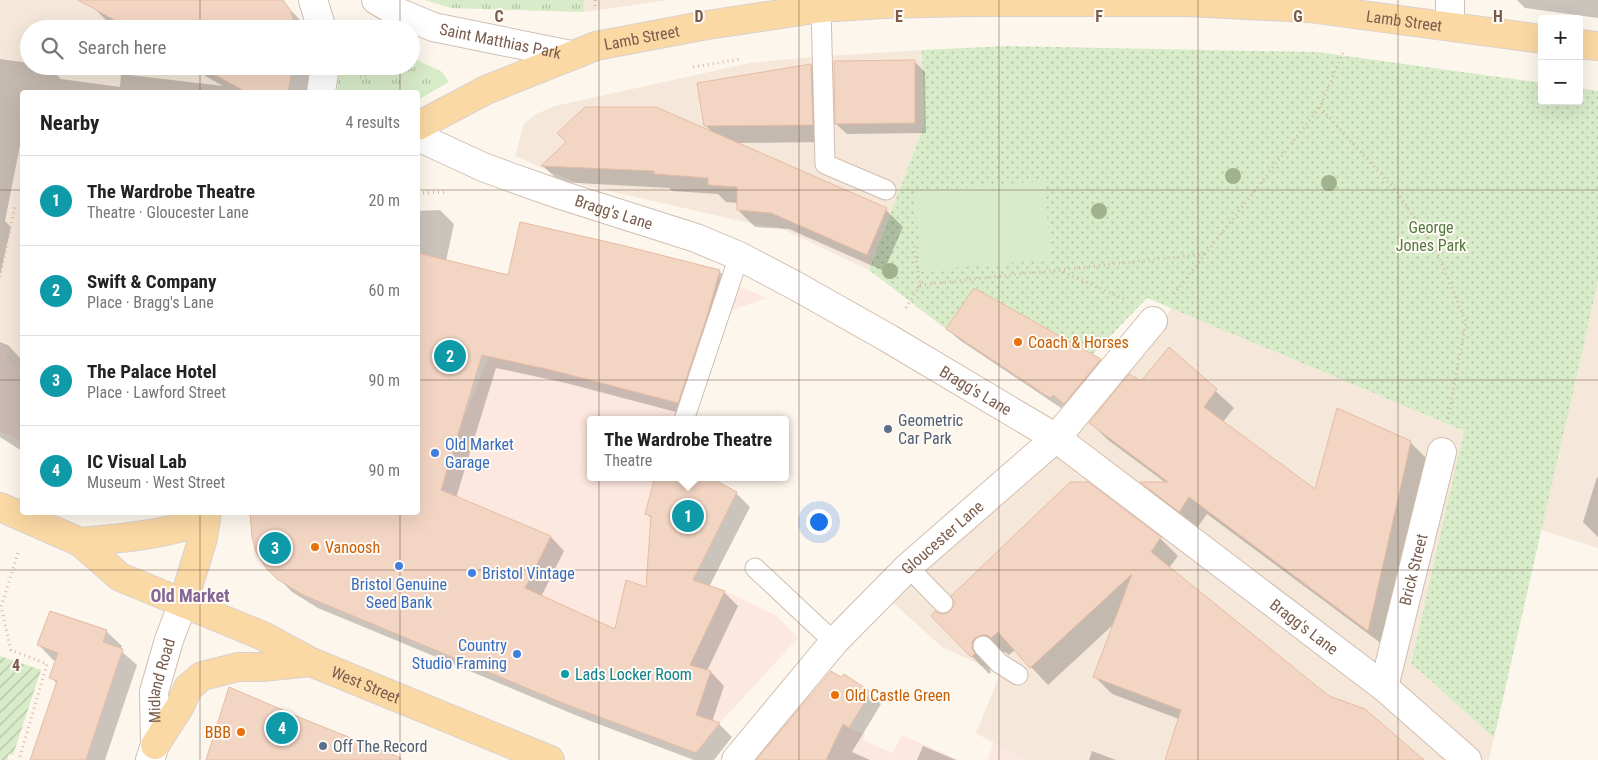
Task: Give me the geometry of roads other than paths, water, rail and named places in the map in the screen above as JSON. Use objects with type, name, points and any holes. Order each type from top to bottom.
[{"type":"main road","name":"Lamb Street","points":[[420,125],[486,90],[596,46],[707,25],[821,8],[961,2],[1187,2],[1450,13],[1538,38]]},
{"type":"main road","points":[[1583,44],[1598,46]]},
{"type":"main road","points":[[0,507],[80,542],[132,538],[170,531],[206,516]]},
{"type":"main road","points":[[183,603],[203,538],[206,516]]},
{"type":"main road","name":"West Street","points":[[80,542],[120,576],[263,636],[311,662],[550,760]]},
{"type":"main road","points":[[153,753],[188,688],[202,676],[238,667],[262,667],[311,662]]},
{"type":"street","points":[[313,0],[319,20]]},
{"type":"street","name":"Saint Matthias Park","points":[[376,0],[417,20]]},
{"type":"street","name":"Saint Matthias Park","points":[[420,21],[433,27],[572,55]]},
{"type":"street","points":[[322,90],[324,75]]},
{"type":"street","name":"Bragg's Lane","points":[[420,138],[483,167],[510,177],[696,238],[739,256],[888,338],[1056,438],[1384,687],[1467,760]]},
{"type":"street","name":"Gloucester Lane","points":[[736,760],[834,642],[908,567],[1056,438],[1156,318]]},
{"type":"street","name":"Brick Street","points":[[1384,687],[1442,452]]},
{"type":"street","name":"Midland Road","points":[[153,753],[154,692],[169,640],[183,603]]},
{"type":"lane","points":[[821,8],[825,164],[886,190]]},
{"type":"lane","points":[[685,416],[739,256]]},
{"type":"lane","points":[[908,567],[943,604]]},
{"type":"lane","points":[[756,568],[834,642]]},
{"type":"lane","points":[[983,646],[999,663],[1018,675]]},
{"type":"place","name":"Coach & Horses","points":[[1018,342]]},
{"type":"place","name":"Swift & Company","points":[[450,356]]},
{"type":"place","name":"Geometric Car Park","points":[[888,429]]},
{"type":"place","name":"Old Market Garage","points":[[435,453]]},
{"type":"place","name":"The Wardrobe Theatre","points":[[688,516]]},
{"type":"place","name":"Vanoosh","points":[[315,547]]},
{"type":"place","name":"The Palace Hotel","points":[[275,548]]},
{"type":"place","name":"Bristol Genuine Seed Bank","points":[[399,566]]},
{"type":"place","name":"Bristol Vintage","points":[[472,573]]},
{"type":"place","name":"Country Studio Framing","points":[[517,654]]},
{"type":"place","name":"Lads Locker Room","points":[[565,674]]},
{"type":"place","name":"Old Castle Green","points":[[835,695]]},
{"type":"place","name":"IC Visual Lab","points":[[282,728]]},
{"type":"place","name":"BBB","points":[[241,732]]},
{"type":"place","name":"Off The Record","points":[[323,746]]},
{"type":"district","name":"Old Market","points":[[190,595]]},
{"type":"park label","name":"George Jones Park","points":[[1431,236]]}]
